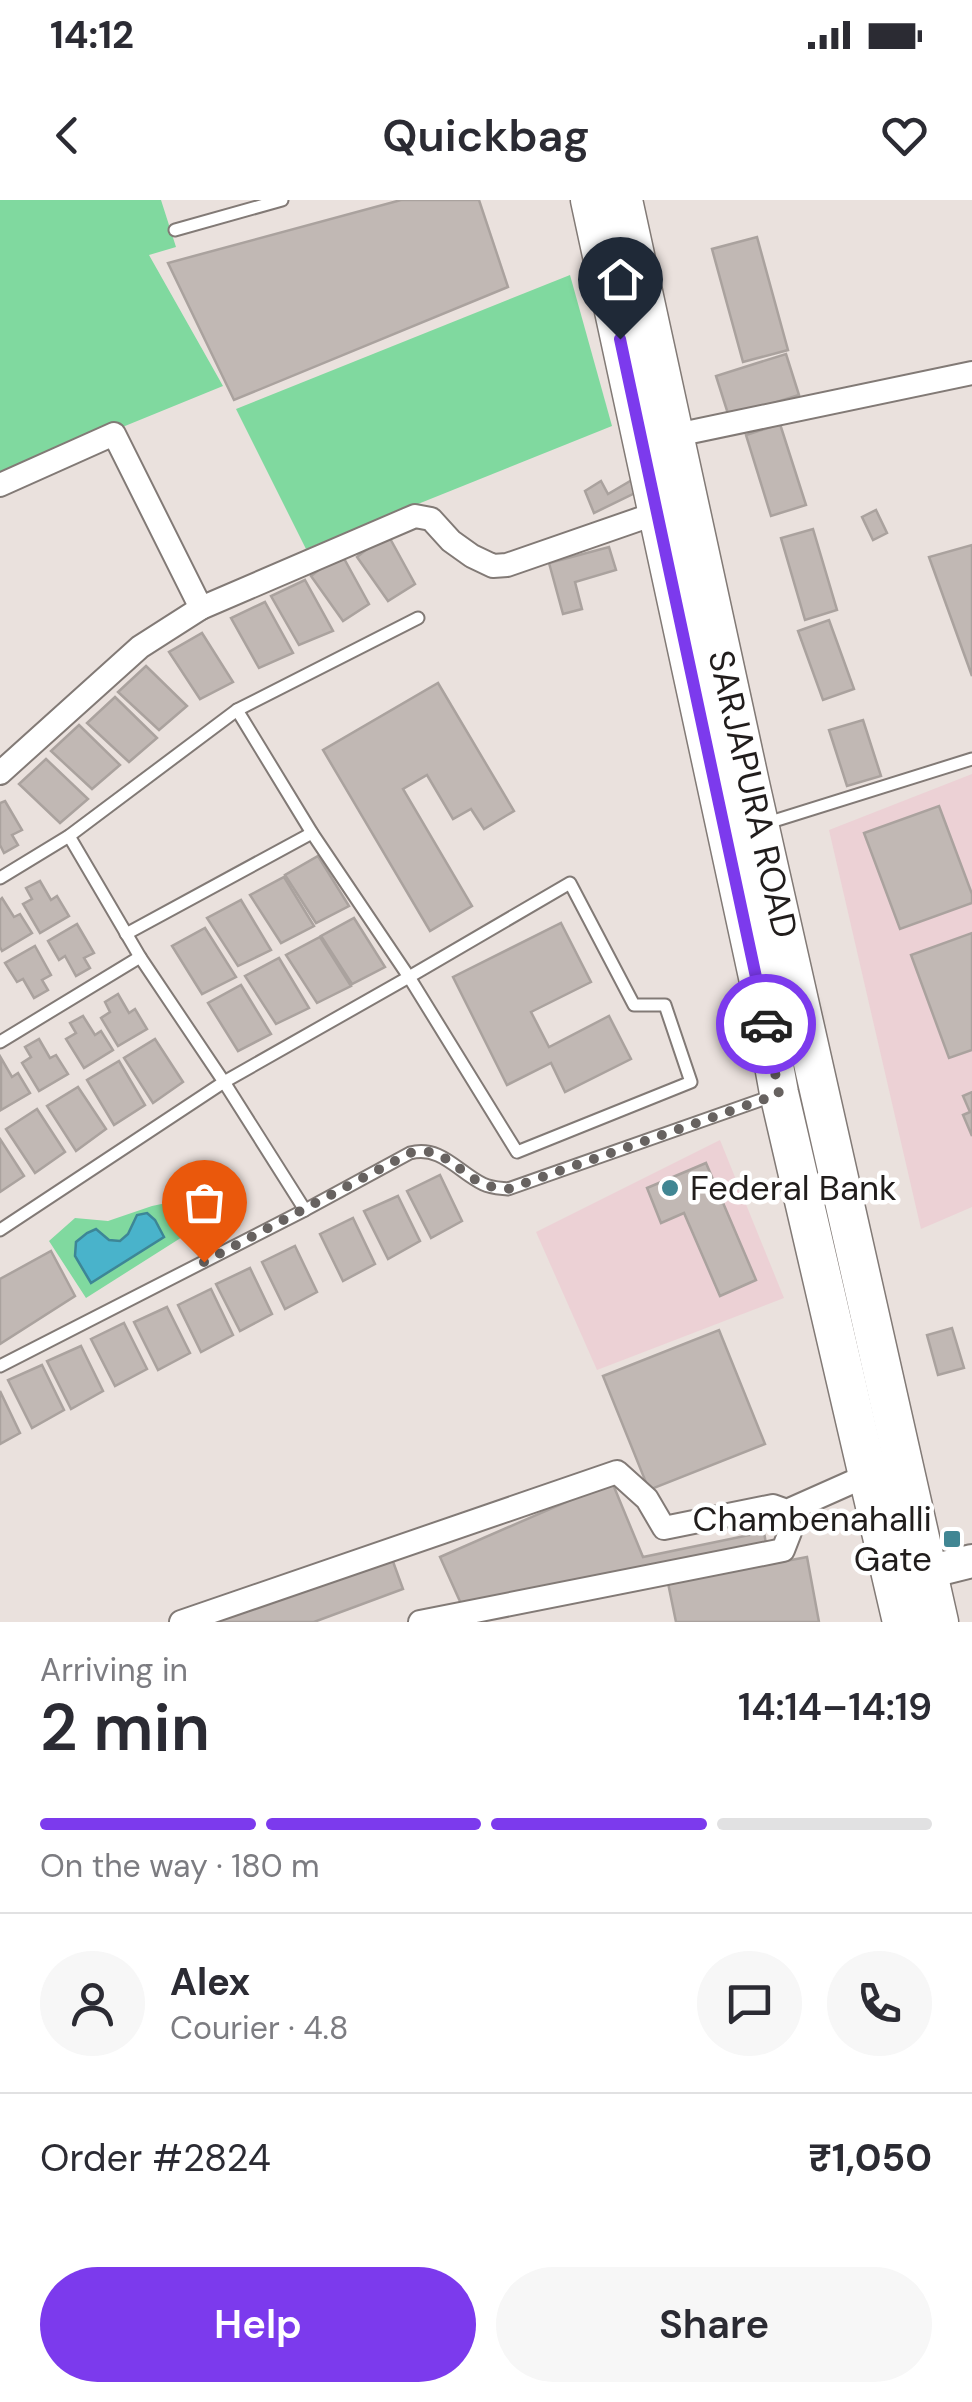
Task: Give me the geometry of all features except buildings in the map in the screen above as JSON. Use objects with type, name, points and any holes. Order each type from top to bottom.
[{"type":"main road","name":"SARJAPURA ROAD","points":[[590,200],[760,825],[938,1622]]},
{"type":"main road","name":"SARJAPURA ROAD","points":[[623,200],[658,439],[657,513],[758,977],[779,1094],[902,1622]]},
{"type":"street","points":[[658,439],[972,374]]},
{"type":"street","points":[[0,485],[114,434],[200,608]]},
{"type":"street","points":[[0,773],[140,647],[200,608],[415,516],[430,519],[450,541],[492,566],[507,565],[657,513]]},
{"type":"street","points":[[180,1622],[618,1472],[647,1499],[664,1528],[773,1506],[787,1511],[868,1475]]},
{"type":"street","points":[[420,1622],[783,1550],[790,1532],[787,1511]]},
{"type":"street","points":[[928,1572],[972,1561]]},
{"type":"lane","points":[[175,230],[282,200]]},
{"type":"lane","points":[[0,878],[69,836],[237,710],[418,618]]},
{"type":"lane","points":[[0,1230],[224,1082],[409,977],[570,884],[634,1005],[665,1005],[691,1082],[516,1152],[409,977],[312,832],[237,710]]},
{"type":"lane","points":[[760,825],[972,760]]},
{"type":"lane","points":[[126,934],[312,832]]},
{"type":"lane","points":[[69,836],[140,957],[305,1210]]},
{"type":"lane","points":[[0,1042],[140,957]]},
{"type":"lane","points":[[0,1366],[410,1153],[432,1152],[486,1186],[508,1189],[779,1094]]},
{"type":"shaded area","points":[[972,774],[972,1207],[921,1229],[829,830]]},
{"type":"shaded area","points":[[720,1140],[784,1298],[597,1370],[536,1232]]},
{"type":"green space","points":[[0,200],[161,200],[176,247],[149,255],[223,386],[0,477]]},
{"type":"green space","points":[[570,275],[612,426],[306,549],[236,409]]},
{"type":"green space","points":[[190,1198],[198,1227],[86,1298],[49,1241],[75,1218],[108,1221]]},
{"type":"water","points":[[147,1213],[164,1237],[91,1283],[75,1256],[76,1242],[96,1229],[109,1240],[120,1241],[137,1215]]},
{"type":"way so far","points":[[204,1262],[410,1153],[432,1152],[486,1186],[508,1189],[779,1094],[766,1024]]},
{"type":"place","name":"Federal Bank","points":[[670,1188]]},
{"type":"place","name":"Chambenahalli Gate","points":[[952,1539]]},
{"type":"route","points":[[620,339],[766,1024]]}]
